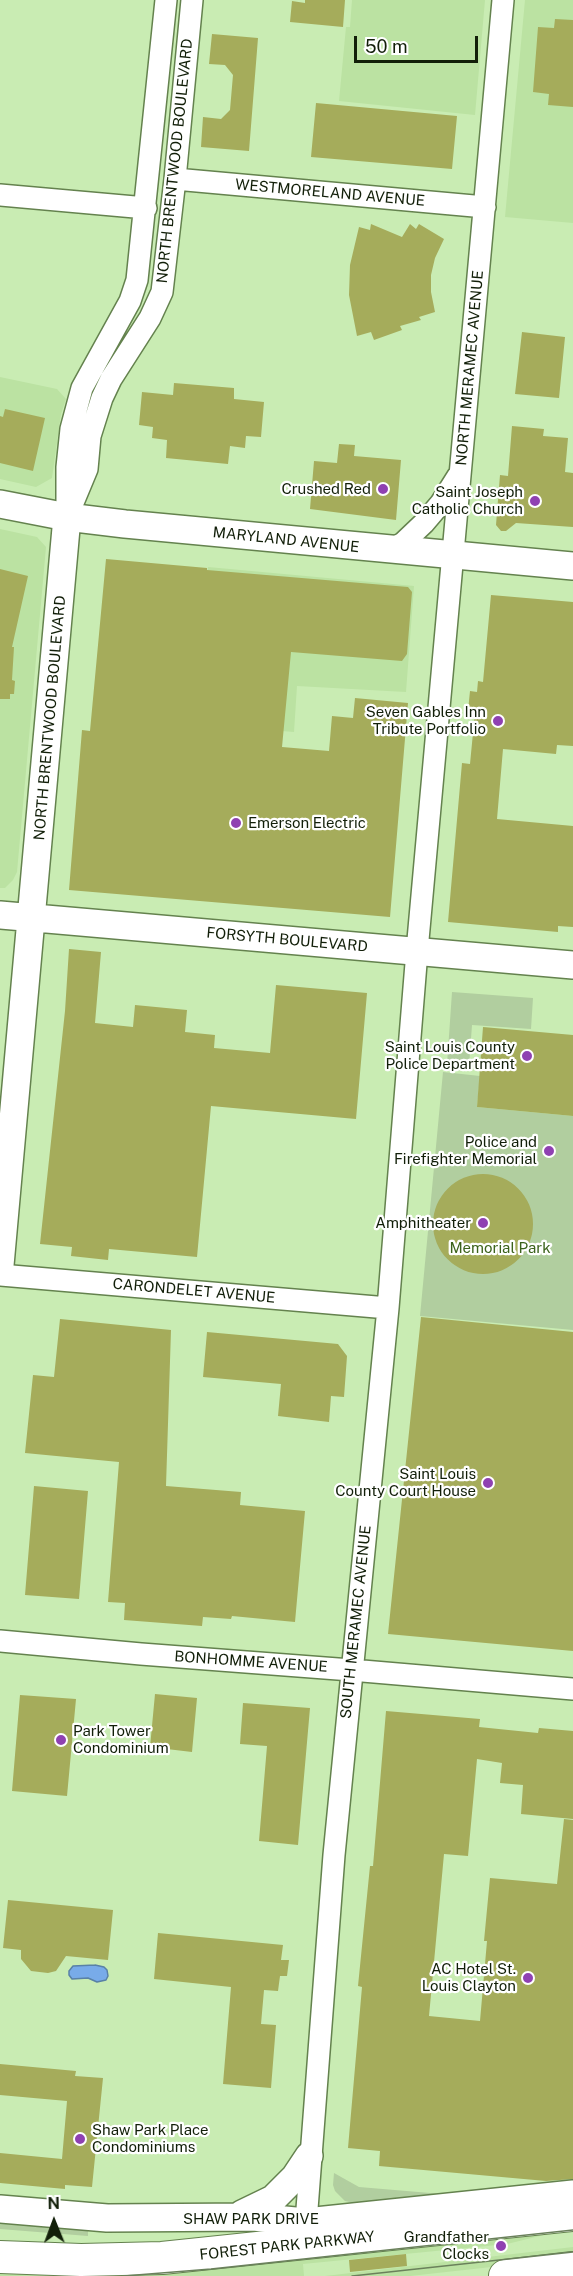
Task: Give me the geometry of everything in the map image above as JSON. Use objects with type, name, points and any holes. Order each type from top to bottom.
[{"type":"highway","name":"FOREST PARK PARKWAY","points":[[0,2257],[128,2260],[212,2254],[573,2216]]},
{"type":"highway","points":[[81,2260],[130,2248],[261,2231],[306,2222]]},
{"type":"highway","points":[[505,2276],[573,2268]]},
{"type":"main road","name":"MARYLAND AVENUE","points":[[0,504],[67,517],[573,566]]},
{"type":"main road","name":"NORTH BRENTWOOD BOULEVARD","points":[[0,1265],[67,517]]},
{"type":"main road","name":"FORSYTH BOULEVARD","points":[[0,915],[573,965]]},
{"type":"main road","points":[[229,2217],[244,2214],[273,2199],[295,2177],[309,2157]]},
{"type":"main road","name":"SHAW PARK DRIVE","points":[[0,2209],[107,2218],[275,2217],[306,2222],[573,2194]]},
{"type":"street","name":"NORTH BRENTWOOD BOULEVARD","points":[[67,517],[67,467],[71,429],[82,388],[135,289],[146,208],[166,0]]},
{"type":"street","name":"NORTH BRENTWOOD BOULEVARD","points":[[67,517],[87,469],[90,436],[102,398],[150,318],[162,291],[192,0]]},
{"type":"street","name":"NORTH MERAMEC AVENUE","points":[[417,951],[503,0]]},
{"type":"street","name":"WESTMORELAND AVENUE","points":[[175,179],[485,207]]},
{"type":"street","points":[[0,195],[146,208]]},
{"type":"street","points":[[390,550],[402,543],[424,523],[451,488],[461,470]]},
{"type":"street","name":"SOUTH MERAMEC AVENUE","points":[[306,2222],[309,2157],[351,1670],[388,1308],[417,951]]},
{"type":"street","name":"CARONDELET AVENUE","points":[[0,1275],[388,1308]]},
{"type":"street","name":"BONHOMME AVENUE","points":[[0,1641],[573,1689]]},
{"type":"shaded area","points":[[352,0],[485,0],[475,115],[339,101],[346,27],[350,27]]},
{"type":"shaded area","points":[[525,0],[573,0],[573,223],[505,217]]},
{"type":"shaded area","points":[[0,377],[57,389],[66,399],[61,414],[52,478],[36,487],[0,479]]},
{"type":"shaded area","points":[[0,529],[37,537],[46,547],[17,872],[5,888],[0,888]]},
{"type":"shaded area","points":[[208,567],[414,586],[406,692],[297,686],[294,732],[194,724]]},
{"type":"shaded area","points":[[556,2232],[507,2244],[303,2264],[304,2276],[0,2276],[0,2268]]},
{"type":"shaded area","points":[[573,2247],[573,2258],[410,2276],[325,2276]]},
{"type":"green space","points":[[452,992],[533,998],[531,1029],[472,1025],[469,1066],[447,1065]]},
{"type":"green space","name":"Memorial Park","points":[[443,1072],[480,1076],[477,1107],[573,1116],[573,1330],[420,1316]]},
{"type":"green space","points":[[334,2173],[359,2187],[442,2194],[354,2203],[345,2201],[335,2191]]},
{"type":"green space","points":[[0,2223],[88,2230],[88,2236],[0,2229]]},
{"type":"water","points":[[95,1965],[107,1970],[106,1980],[97,1982],[88,1978],[72,1979],[69,1975],[73,1966]]},
{"type":"building","points":[[305,0],[345,0],[343,27],[290,22],[292,1],[305,3]]},
{"type":"building","points":[[555,19],[573,20],[573,107],[548,105],[549,94],[533,92],[538,27],[554,28]]},
{"type":"building","points":[[212,34],[258,38],[249,151],[201,147],[203,117],[221,119],[230,110],[233,75],[225,65],[209,64]]},
{"type":"building","points":[[316,103],[457,116],[452,169],[311,157]]},
{"type":"building","points":[[371,224],[402,237],[410,224],[416,229],[419,224],[444,239],[435,258],[431,275],[431,292],[435,312],[419,317],[421,320],[400,326],[402,330],[374,340],[371,332],[357,336],[349,295],[350,265],[359,227],[370,230]]},
{"type":"building","points":[[522,332],[565,337],[559,398],[515,394]]},
{"type":"building","points":[[174,383],[234,388],[234,399],[264,402],[261,437],[246,436],[245,448],[230,446],[228,464],[166,458],[167,440],[152,438],[153,427],[139,425],[142,392],[173,395]]},
{"type":"building","points":[[5,409],[45,418],[33,471],[0,463],[0,416],[3,417]]},
{"type":"building","points":[[512,426],[544,429],[543,436],[568,438],[565,472],[573,473],[573,527],[516,523],[506,531],[501,531],[496,525],[500,475],[508,476]]},
{"type":"building","points":[[339,444],[355,445],[354,456],[401,460],[396,520],[310,509],[314,461],[337,463]]},
{"type":"building","points":[[106,559],[408,587],[412,592],[407,654],[402,661],[291,652],[282,747],[329,751],[332,716],[353,718],[355,698],[408,703],[390,917],[69,890],[82,730],[90,731]]},
{"type":"building","points":[[0,569],[28,576],[12,647],[14,647],[12,680],[15,681],[14,694],[10,694],[10,699],[0,699]]},
{"type":"building","points":[[491,595],[573,602],[573,746],[557,745],[556,754],[503,749],[497,819],[573,826],[573,927],[558,926],[558,932],[448,922],[462,763],[470,764],[475,712],[468,711],[470,691],[477,692],[478,681],[483,682]]},
{"type":"building","points":[[69,949],[101,952],[95,1023],[133,1027],[135,1005],[187,1010],[185,1032],[215,1035],[214,1048],[270,1053],[276,985],[367,993],[356,1119],[211,1106],[197,1257],[109,1249],[108,1260],[71,1256],[72,1247],[40,1244],[65,1011]]},
{"type":"building","name":"Saint Louis County Police Department","points":[[483,1027],[573,1035],[573,1116],[477,1107]]},
{"type":"building","name":"Amphitheater","points":[[483,1174],[502,1178],[519,1188],[529,1205],[533,1224],[529,1243],[519,1260],[502,1270],[483,1274],[464,1270],[447,1260],[437,1243],[433,1224],[437,1205],[447,1188],[464,1178]]},
{"type":"building","name":"Saint Louis County Court House","points":[[421,1317],[573,1332],[573,1651],[388,1634]]},
{"type":"building","points":[[60,1319],[171,1330],[166,1486],[241,1492],[240,1505],[305,1511],[295,1622],[232,1616],[231,1619],[203,1617],[202,1626],[124,1620],[125,1603],[108,1602],[119,1462],[25,1453],[33,1375],[54,1377]]},
{"type":"building","points":[[207,1332],[338,1344],[347,1356],[344,1397],[331,1396],[329,1422],[278,1416],[281,1384],[203,1377]]},
{"type":"building","points":[[34,1486],[88,1491],[79,1599],[25,1595]]},
{"type":"building","points":[[155,1694],[197,1698],[192,1752],[150,1747]]},
{"type":"building","name":"Park Tower Condominium","points":[[20,1695],[76,1699],[67,1796],[12,1791]]},
{"type":"building","points":[[243,1703],[310,1708],[298,1845],[259,1841],[267,1746],[240,1744]]},
{"type":"building","points":[[386,1711],[480,1719],[479,1727],[538,1733],[539,1728],[573,1731],[573,1819],[521,1814],[523,1785],[500,1783],[502,1763],[477,1759],[468,1856],[444,1854],[429,2016],[480,2021],[490,1878],[557,1884],[564,1819],[573,1820],[573,2179],[546,2181],[379,2166],[380,2151],[348,2148],[362,1987],[358,1986],[370,1866],[373,1866]]},
{"type":"building","points":[[8,1900],[113,1910],[108,1960],[66,1956],[56,1971],[48,1973],[31,1971],[21,1959],[21,1950],[3,1948]]},
{"type":"building","points":[[158,1933],[283,1945],[281,1960],[289,1960],[287,1976],[280,1976],[278,1991],[264,1990],[261,2024],[276,2025],[271,2088],[223,2084],[231,1987],[154,1979]]},
{"type":"building","name":"Shaw Park Place Condominiums","points":[[0,2064],[76,2071],[75,2076],[103,2078],[92,2187],[65,2185],[65,2189],[0,2183],[0,2153],[62,2159],[67,2101],[0,2095]]},
{"type":"building","points":[[406,2254],[407,2266],[350,2272],[349,2260]]},
{"type":"tram line","points":[[124,2276],[211,2269],[573,2230]]},
{"type":"tram line","points":[[352,2276],[573,2252]]},
{"type":"place","name":"Crushed Red","points":[[383,489]]},
{"type":"place","name":"Saint Joseph Catholic Church","points":[[535,501]]},
{"type":"place","name":"Seven Gables Inn Tribute Portfolio","points":[[498,721]]},
{"type":"place","name":"Emerson Electric","points":[[236,823]]},
{"type":"place","name":"Saint Louis County Police Department","points":[[527,1056]]},
{"type":"place","name":"Police and Firefighter Memorial","points":[[549,1151]]},
{"type":"place","name":"Amphitheater","points":[[483,1223]]},
{"type":"place","name":"Saint Louis County Court House","points":[[488,1483]]},
{"type":"place","name":"Park Tower Condominium","points":[[61,1740]]},
{"type":"place","name":"AC Hotel St. Louis Clayton","points":[[528,1978]]},
{"type":"place","name":"Shaw Park Place Condominiums","points":[[80,2139]]},
{"type":"place","name":"Grandfather Clocks","points":[[501,2246]]}]
